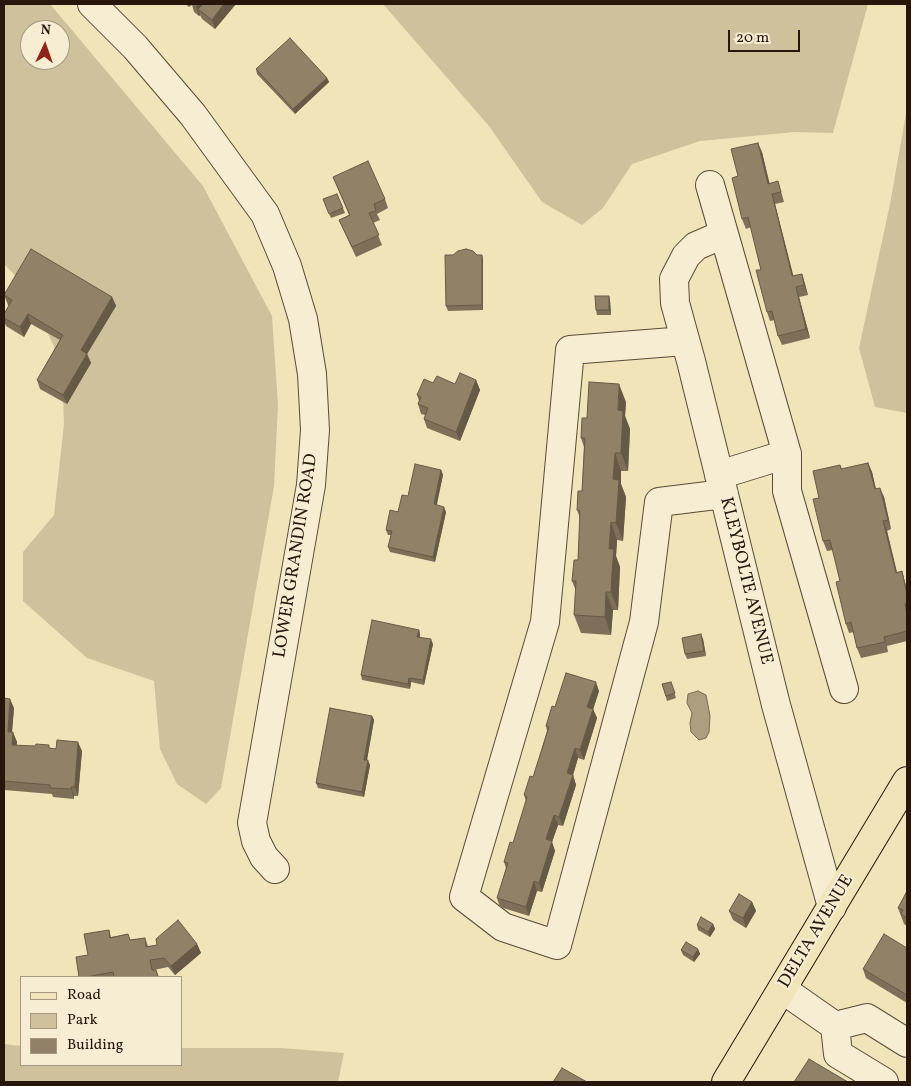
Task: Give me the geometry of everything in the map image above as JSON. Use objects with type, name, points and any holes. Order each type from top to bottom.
[{"type":"main road","name":"DELTA AVENUE","points":[[726,1082],[907,781]]},
{"type":"street","name":"LOWER GRANDIN ROAD","points":[[92,4],[135,48],[193,115],[266,214],[287,266],[303,319],[312,374],[315,430],[311,486],[252,823],[256,841],[264,857],[275,869]]},
{"type":"street","points":[[710,185],[787,454],[788,491],[844,689]]},
{"type":"street","name":"KLEYBOLTE AVENUE","points":[[724,234],[696,246],[686,256],[674,279],[675,303],[776,705],[832,907]]},
{"type":"street","points":[[685,341],[570,350],[545,622],[464,897],[503,928],[557,945],[644,622],[659,502],[721,484],[787,454]]},
{"type":"street","points":[[782,989],[835,1026],[867,1018],[907,1043]]},
{"type":"street","points":[[835,1026],[838,1054],[884,1082]]},
{"type":"green space","points":[[4,4],[50,4],[63,20],[20,20],[20,70],[70,70],[70,28],[203,186],[272,316],[278,405],[274,486],[221,788],[206,804],[177,784],[160,749],[154,681],[87,658],[23,601],[23,552],[54,515],[64,424],[62,364],[27,288],[4,264]]},
{"type":"green space","points":[[383,4],[868,4],[833,133],[795,132],[700,141],[632,164],[603,208],[582,225],[542,202],[489,126]]},
{"type":"green space","points":[[907,108],[907,413],[875,407],[859,348],[890,204]]},
{"type":"green space","points":[[4,1044],[20,1046],[20,1066],[182,1066],[182,1048],[281,1048],[344,1053],[338,1082],[4,1082]]},
{"type":"shaded area","points":[[698,691],[706,695],[710,716],[709,732],[706,738],[699,740],[691,732],[692,713],[687,703],[688,694]]},
{"type":"building","points":[[203,4],[224,4],[212,20],[198,9]]},
{"type":"building","points":[[290,38],[327,78],[293,109],[256,69]]},
{"type":"building","points":[[758,143],[768,184],[778,181],[781,192],[772,194],[792,276],[802,274],[804,285],[796,287],[806,329],[778,336],[772,311],[767,312],[756,270],[761,270],[748,217],[742,219],[732,178],[738,176],[731,149]]},
{"type":"building","points":[[368,161],[385,199],[374,204],[376,211],[369,213],[379,235],[352,247],[339,220],[350,215],[333,177]]},
{"type":"building","points":[[337,194],[343,208],[329,214],[323,199]]},
{"type":"building","points":[[31,249],[112,297],[81,350],[87,354],[63,395],[37,380],[63,335],[28,314],[20,327],[4,318],[4,314],[12,300],[4,295]]},
{"type":"building","points":[[466,249],[473,251],[477,255],[482,255],[482,305],[446,306],[445,255],[453,255],[458,251]]},
{"type":"building","points":[[595,296],[609,296],[609,310],[596,310]]},
{"type":"building","points":[[460,373],[476,380],[456,432],[424,419],[428,408],[418,404],[421,397],[417,395],[424,379],[433,383],[437,376],[455,384]]},
{"type":"building","points":[[589,382],[619,384],[618,410],[623,411],[621,453],[615,453],[613,479],[619,480],[616,523],[611,522],[609,549],[614,549],[611,592],[606,592],[605,617],[574,615],[576,581],[572,581],[574,560],[578,560],[580,511],[577,510],[578,491],[582,491],[585,438],[581,438],[582,418],[587,418]]},
{"type":"building","points":[[868,463],[875,489],[880,488],[888,520],[883,521],[896,573],[902,571],[907,595],[907,603],[905,604],[907,631],[884,637],[885,642],[857,648],[851,622],[846,624],[836,582],[840,581],[830,540],[823,541],[813,499],[819,498],[813,471],[840,465],[841,469]]},
{"type":"building","points":[[415,464],[441,470],[434,504],[444,507],[433,557],[388,547],[392,531],[386,530],[390,510],[398,512],[402,495],[408,496]]},
{"type":"building","points":[[372,620],[419,630],[417,637],[431,639],[423,680],[409,678],[408,684],[361,675]]},
{"type":"building","points":[[701,634],[704,651],[685,654],[682,638]]},
{"type":"building","points":[[566,673],[596,682],[587,707],[593,709],[580,750],[575,748],[567,773],[573,775],[559,817],[554,815],[546,839],[552,841],[539,883],[534,881],[526,907],[497,898],[508,863],[504,862],[510,842],[513,843],[527,797],[524,795],[530,776],[533,777],[549,727],[546,726],[552,706],[555,707]]},
{"type":"building","points":[[671,682],[675,693],[666,696],[662,684]]},
{"type":"building","points":[[4,698],[10,699],[8,732],[13,732],[12,745],[49,745],[49,748],[56,749],[57,740],[78,742],[75,787],[71,787],[71,789],[50,788],[50,785],[4,781]]},
{"type":"building","points":[[330,708],[372,716],[364,760],[368,760],[362,792],[316,783]]},
{"type":"building","points":[[907,891],[907,918],[901,914],[903,910],[898,908]]},
{"type":"building","points":[[739,894],[752,902],[743,918],[729,911]]},
{"type":"building","points":[[701,917],[713,924],[708,932],[697,925]]},
{"type":"building","points":[[178,920],[197,944],[171,966],[164,958],[150,960],[152,970],[156,970],[158,976],[114,976],[113,972],[79,976],[76,957],[88,955],[84,934],[109,930],[110,938],[128,934],[130,940],[145,938],[146,947],[157,945],[156,939]]},
{"type":"building","points":[[884,934],[907,948],[907,995],[863,969]]},
{"type":"building","points":[[686,942],[698,949],[693,957],[681,950]]},
{"type":"building","points":[[809,1059],[848,1082],[794,1082]]},
{"type":"building","points":[[562,1068],[587,1082],[553,1082]]}]
